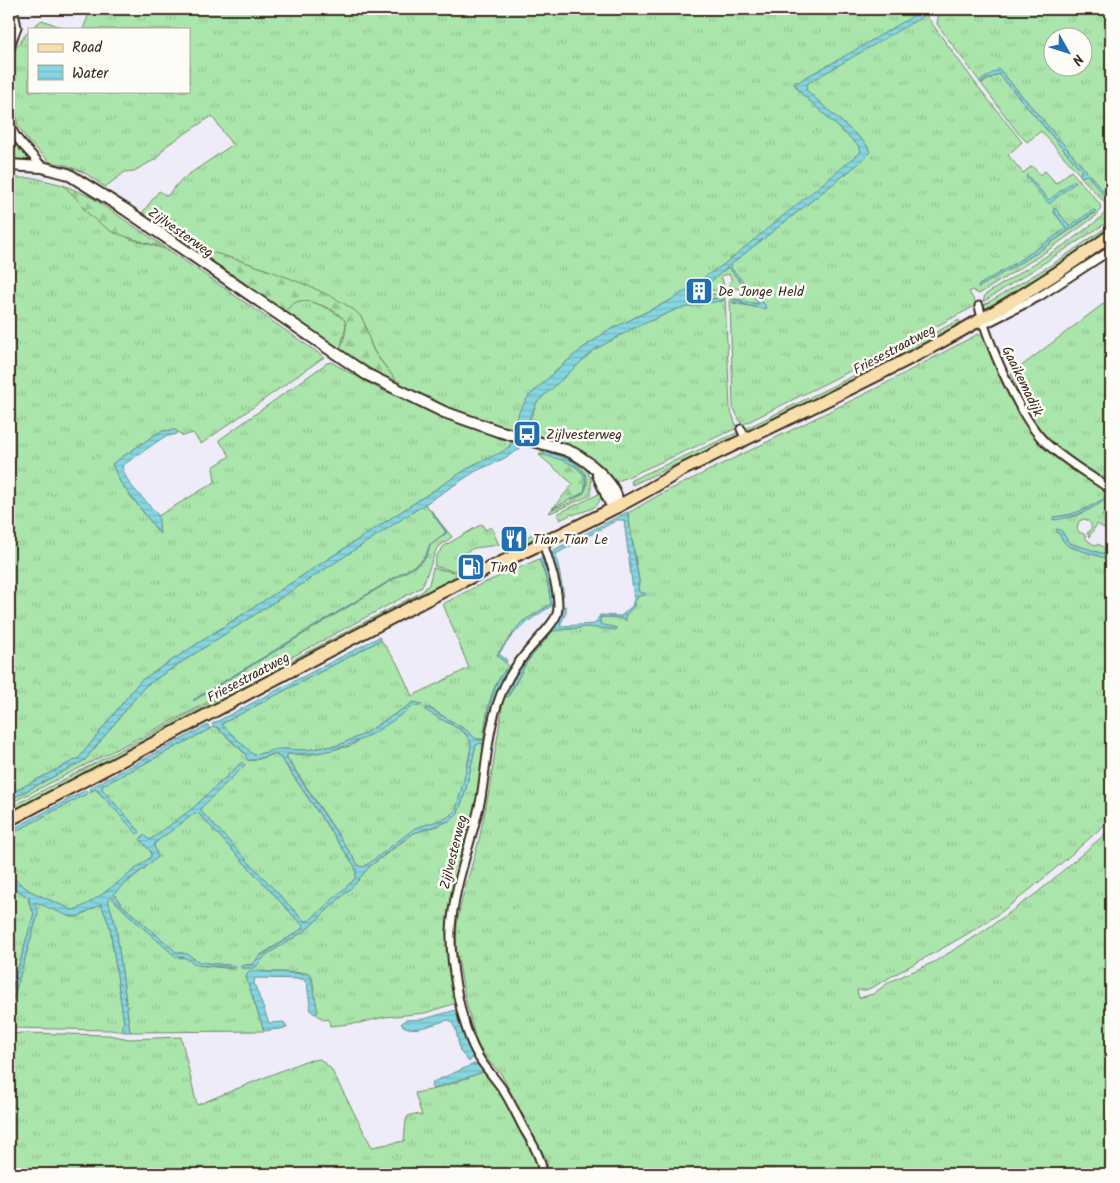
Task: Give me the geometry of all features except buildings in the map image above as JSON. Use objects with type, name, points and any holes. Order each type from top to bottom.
[{"type":"main road","name":"Zijlvesterweg","points":[[9,165],[42,167],[68,174],[126,210],[366,374],[444,412],[470,422],[575,453],[608,481],[615,503]]},
{"type":"main road","name":"Friesestraatweg","points":[[9,820],[542,540],[680,472],[743,434],[890,369],[983,322],[1111,235]]},
{"type":"street","points":[[9,50],[17,27],[14,9]]},
{"type":"street","points":[[9,119],[9,129],[13,140],[35,157],[42,167]]},
{"type":"street","name":"Friesestraatweg","points":[[983,322],[1034,299],[1111,250]]},
{"type":"street","name":"Gaaikemadijk","points":[[979,306],[983,322],[1008,383],[1034,431],[1046,443],[1111,490]]},
{"type":"street","name":"Zijlvesterweg","points":[[542,540],[555,586],[558,603],[556,615],[551,624],[522,658],[499,698],[490,738],[480,800],[455,902],[451,930],[452,957],[459,1000],[469,1034],[480,1059],[502,1088],[538,1152],[543,1174]]},
{"type":"green space","points":[[92,9],[929,9],[930,11],[925,14],[976,84],[1022,142],[1008,155],[1023,173],[1032,166],[1040,175],[1045,171],[1056,183],[1071,171],[1099,203],[1101,208],[1096,216],[1047,251],[979,294],[972,290],[969,292],[977,305],[742,425],[733,407],[730,299],[744,299],[745,289],[731,288],[729,282],[732,281],[729,274],[721,276],[725,288],[724,291],[709,290],[707,285],[728,267],[759,304],[734,300],[733,303],[766,309],[730,265],[870,153],[863,141],[806,90],[808,83],[838,60],[799,82],[793,83],[801,93],[860,147],[861,152],[859,155],[687,292],[609,330],[583,348],[528,397],[519,412],[515,430],[441,407],[400,386],[375,353],[361,317],[351,308],[307,286],[270,271],[238,260],[192,248],[142,213],[159,191],[167,196],[182,179],[232,145],[212,116],[166,146],[156,159],[134,171],[125,172],[105,187],[85,173],[66,165],[50,162],[28,141],[18,126],[9,70],[17,46],[28,31],[28,92],[190,92],[190,28],[83,28]],"holes":[[[1055,208],[1069,226],[1095,213],[1035,254],[978,287],[1066,229],[1053,211]]]},
{"type":"green space","points":[[946,9],[1111,9],[1111,196],[1106,194],[999,69],[982,83],[999,74],[1082,173],[1080,175],[1041,131],[1027,142],[1018,133],[937,24],[939,13]]},
{"type":"green space","points":[[42,20],[63,28],[31,28]]},
{"type":"green space","points":[[9,142],[18,146],[32,160],[9,159]]},
{"type":"green space","points":[[1085,175],[1107,197],[1111,198],[1109,202],[1104,202],[1081,177]]},
{"type":"green space","points":[[9,178],[35,178],[63,185],[84,209],[130,239],[169,250],[324,357],[201,444],[193,433],[183,436],[175,430],[163,431],[112,464],[120,482],[159,533],[158,516],[215,482],[213,467],[230,456],[219,440],[327,363],[331,362],[381,390],[400,396],[440,415],[510,438],[512,441],[501,453],[473,465],[140,681],[79,758],[9,794]]},
{"type":"green space","points":[[63,185],[91,197],[169,250],[112,232],[90,216]]},
{"type":"green space","points":[[1111,207],[1111,220],[983,302],[985,295],[1067,243],[1098,220]]},
{"type":"green space","points":[[1111,224],[1111,231],[1058,267],[987,310],[984,305],[1056,262]]},
{"type":"green space","points":[[192,248],[229,257],[282,275],[332,297],[350,308],[361,317],[375,353],[400,386],[340,351],[346,324],[340,315],[326,307],[305,301],[293,304],[284,312]]},
{"type":"green space","points":[[708,294],[721,294],[725,298],[730,408],[737,428],[614,483],[569,447],[525,433],[537,402],[594,350],[632,329],[677,309],[706,302],[723,301],[716,298],[705,300]]},
{"type":"green space","points":[[1111,298],[1111,482],[1067,456],[1044,436],[1030,414],[1011,374]]},
{"type":"green space","points":[[295,302],[313,302],[329,309],[344,319],[346,325],[340,351],[284,312]]},
{"type":"green space","points":[[959,320],[960,325],[915,351],[747,433],[745,429],[847,379]]},
{"type":"green space","points":[[978,334],[984,338],[1018,414],[1037,441],[1107,493],[1106,497],[1087,508],[1068,515],[1054,517],[1053,519],[1077,516],[1111,496],[1111,501],[1102,516],[1111,521],[1111,532],[1097,524],[1089,537],[1087,533],[1091,529],[1091,525],[1089,521],[1084,519],[1079,521],[1077,528],[1079,532],[1084,534],[1087,540],[1096,546],[1098,544],[1108,550],[1107,552],[1111,556],[1069,543],[1061,530],[1057,531],[1064,542],[1070,547],[1111,560],[1111,819],[1041,881],[997,915],[875,986],[866,990],[857,990],[859,998],[873,994],[889,982],[934,962],[978,935],[1037,893],[1111,829],[1111,1174],[548,1174],[547,1161],[501,1074],[486,1058],[477,1043],[466,1002],[456,948],[457,923],[479,840],[504,696],[508,697],[527,662],[553,631],[586,627],[616,629],[600,624],[600,617],[626,620],[625,616],[633,607],[638,596],[645,595],[638,590],[639,581],[628,513],[659,495],[875,389]]},
{"type":"green space","points":[[739,432],[740,436],[720,448],[695,456],[632,485],[631,480]]},
{"type":"green space","points":[[543,448],[571,457],[583,466],[591,479],[591,495],[549,513],[552,509],[573,501],[579,496],[587,486],[587,479],[575,462],[545,452],[543,452],[544,455],[539,455]]},
{"type":"green space","points":[[539,455],[559,458],[578,469],[586,479],[584,492],[552,509],[573,484]]},
{"type":"green space","points":[[601,493],[598,503],[592,508],[560,520],[557,514]]},
{"type":"green space","points":[[425,504],[452,537],[437,548],[422,587],[195,709],[9,804],[9,800],[85,760],[145,686]]},
{"type":"green space","points":[[482,524],[485,530],[491,527],[499,545],[474,548],[464,553],[466,557],[465,563],[453,571],[434,566],[437,555],[444,546]]},
{"type":"green space","points":[[536,532],[539,535],[509,553],[505,552],[504,549]]},
{"type":"green space","points":[[539,559],[548,585],[551,604],[522,622],[497,655],[509,666],[493,690],[484,739],[476,739],[466,730],[430,708],[425,710],[461,730],[469,738],[471,747],[456,810],[447,818],[423,826],[364,867],[359,866],[286,756],[288,754],[308,755],[350,746],[413,706],[420,706],[414,702],[362,735],[339,745],[306,750],[283,749],[257,755],[254,755],[222,725],[381,640],[397,663],[412,696],[469,668],[443,604],[477,586]]},
{"type":"green space","points":[[433,568],[453,572],[459,571],[443,588],[9,815],[9,808],[422,592],[429,584]]},
{"type":"green space","points":[[215,726],[253,761],[274,754],[280,757],[356,868],[354,880],[309,921],[304,921],[201,812],[200,808],[242,762],[193,808],[150,840],[140,839],[151,852],[151,857],[100,896],[79,908],[72,910],[30,891],[9,875],[9,835],[95,789],[140,832],[102,789],[102,786]]},
{"type":"green space","points":[[481,743],[483,745],[478,797],[452,900],[446,932],[456,1003],[425,1013],[330,1026],[329,1019],[324,1020],[316,1014],[312,976],[309,973],[249,971],[246,977],[264,1031],[130,1032],[116,927],[108,900],[110,897],[179,958],[184,957],[197,965],[234,969],[236,966],[199,962],[187,954],[176,952],[122,905],[114,894],[158,857],[154,845],[156,842],[195,813],[199,814],[303,926],[302,929],[259,956],[253,964],[241,966],[242,968],[252,968],[266,955],[306,930],[354,885],[369,867],[414,833],[453,819],[457,815],[464,797],[476,744]]},
{"type":"green space","points":[[9,884],[29,898],[29,903],[34,913],[9,1000]]},
{"type":"green space","points":[[36,901],[71,917],[77,917],[101,904],[110,927],[124,1023],[123,1027],[126,1032],[9,1028],[9,1013],[38,914],[34,904]]},
{"type":"green space","points":[[14,1034],[109,1035],[129,1039],[181,1037],[197,1105],[305,1061],[320,1059],[331,1069],[372,1147],[404,1141],[408,1116],[415,1114],[422,1116],[415,1093],[436,1089],[486,1071],[496,1085],[538,1161],[540,1174],[9,1174],[9,1038]]},
{"type":"water","points":[[920,12],[922,17],[808,83],[806,90],[863,141],[870,153],[730,265],[765,305],[766,309],[732,302],[734,300],[759,304],[728,267],[706,286],[701,279],[723,265],[861,152],[860,147],[801,93],[794,82],[799,82]]},
{"type":"water","points":[[999,69],[1111,198],[1105,196],[1087,175],[1081,177],[1081,170],[999,74],[980,83],[980,81]]},
{"type":"water","points":[[1027,175],[1049,200],[1074,180],[1076,182],[1049,204],[1026,177]]},
{"type":"water","points":[[1055,208],[1070,226],[1093,210],[1096,211],[1035,254],[978,288],[979,285],[1066,229],[1053,210]]},
{"type":"water","points":[[686,291],[699,300],[723,298],[724,300],[677,309],[632,329],[594,350],[537,402],[530,416],[520,449],[476,471],[145,686],[85,760],[9,800],[9,794],[79,758],[140,681],[473,465],[502,452],[510,446],[519,412],[528,397],[560,367],[609,330]]},
{"type":"water","points":[[175,430],[178,432],[177,434],[164,437],[122,466],[127,480],[157,514],[160,534],[120,482],[112,464],[156,434]]},
{"type":"water","points":[[543,452],[568,459],[582,470],[586,476],[587,484],[584,493],[570,500],[584,492],[586,483],[584,476],[574,466],[544,455]]},
{"type":"water","points":[[1107,492],[1111,496],[1091,509],[1077,515],[1053,520],[1054,517],[1075,513],[1094,505],[1106,497]]},
{"type":"water","points":[[627,512],[639,581],[638,590],[646,595],[638,596],[633,607],[625,616],[626,621],[621,618],[600,617],[600,624],[617,628],[616,630],[586,627],[553,631],[527,662],[507,697],[504,696],[519,668],[558,621],[563,607],[566,606],[566,613],[561,626],[595,624],[600,615],[621,616],[632,606],[634,599],[624,520],[617,520],[556,554],[564,596],[561,596],[552,554],[554,550]]},
{"type":"water","points":[[1056,529],[1061,530],[1069,543],[1111,556],[1111,560],[1070,547],[1064,542]]},
{"type":"water","points":[[540,558],[542,558],[550,581],[553,605],[529,621],[511,637],[499,654],[507,660],[506,663],[498,656],[498,653],[522,622],[551,604],[548,585]]},
{"type":"water","points":[[379,637],[381,640],[222,725],[254,755],[277,749],[306,750],[339,745],[362,735],[414,702],[422,704],[420,706],[413,706],[383,727],[340,748],[307,754],[288,754],[286,758],[359,866],[364,867],[415,828],[447,818],[456,810],[470,755],[471,743],[466,734],[425,710],[427,707],[466,730],[476,739],[486,740],[486,745],[481,743],[476,745],[464,797],[457,815],[449,821],[414,833],[369,867],[354,885],[306,930],[266,955],[255,968],[241,968],[241,966],[253,964],[259,957],[302,929],[303,926],[199,814],[195,813],[156,842],[154,845],[158,857],[114,894],[122,905],[176,952],[187,954],[199,962],[236,966],[236,968],[197,965],[184,957],[176,957],[110,897],[108,900],[116,927],[130,1032],[126,1032],[121,1027],[124,1023],[110,927],[101,904],[77,917],[68,916],[35,902],[38,914],[9,1013],[9,1000],[34,913],[30,906],[29,898],[9,884],[9,875],[30,891],[72,910],[79,908],[123,879],[151,857],[151,852],[140,839],[144,835],[150,840],[193,808],[242,762],[245,765],[201,808],[201,811],[304,921],[309,921],[354,880],[356,868],[282,759],[274,754],[249,761],[246,759],[246,754],[212,724]]},
{"type":"water","points":[[509,666],[511,668],[496,699],[488,733],[485,732],[489,706],[495,688],[498,680]]},
{"type":"water","points":[[208,725],[210,729],[102,786],[102,789],[140,832],[137,834],[98,791],[95,789],[91,791],[90,788]]},
{"type":"water","points":[[86,790],[88,793],[9,835],[9,831]]},
{"type":"water","points":[[249,971],[310,974],[318,1012],[314,1014],[311,1011],[307,984],[303,979],[255,978],[254,983],[269,1023],[284,1022],[287,1028],[264,1031],[246,977]]},
{"type":"water","points":[[456,1010],[474,1056],[469,1062],[460,1051],[456,1030],[451,1021],[448,1020],[417,1028],[406,1027],[401,1024],[405,1020],[424,1019]]},
{"type":"water","points":[[474,1064],[480,1065],[486,1071],[433,1089],[431,1086],[433,1082]]},
{"type":"waterway","points":[[9,38],[12,31],[12,21]]},
{"type":"waterway","points":[[194,700],[421,562],[426,556],[430,545],[446,533],[431,511]]},
{"type":"place","name":"De Jonge Held","points":[[699,291]]},
{"type":"place","name":"Zijlvesterweg","points":[[527,434]]},
{"type":"place","name":"Tian Tian Le","points":[[514,539]]},
{"type":"place","name":"TinQ","points":[[471,567]]}]
